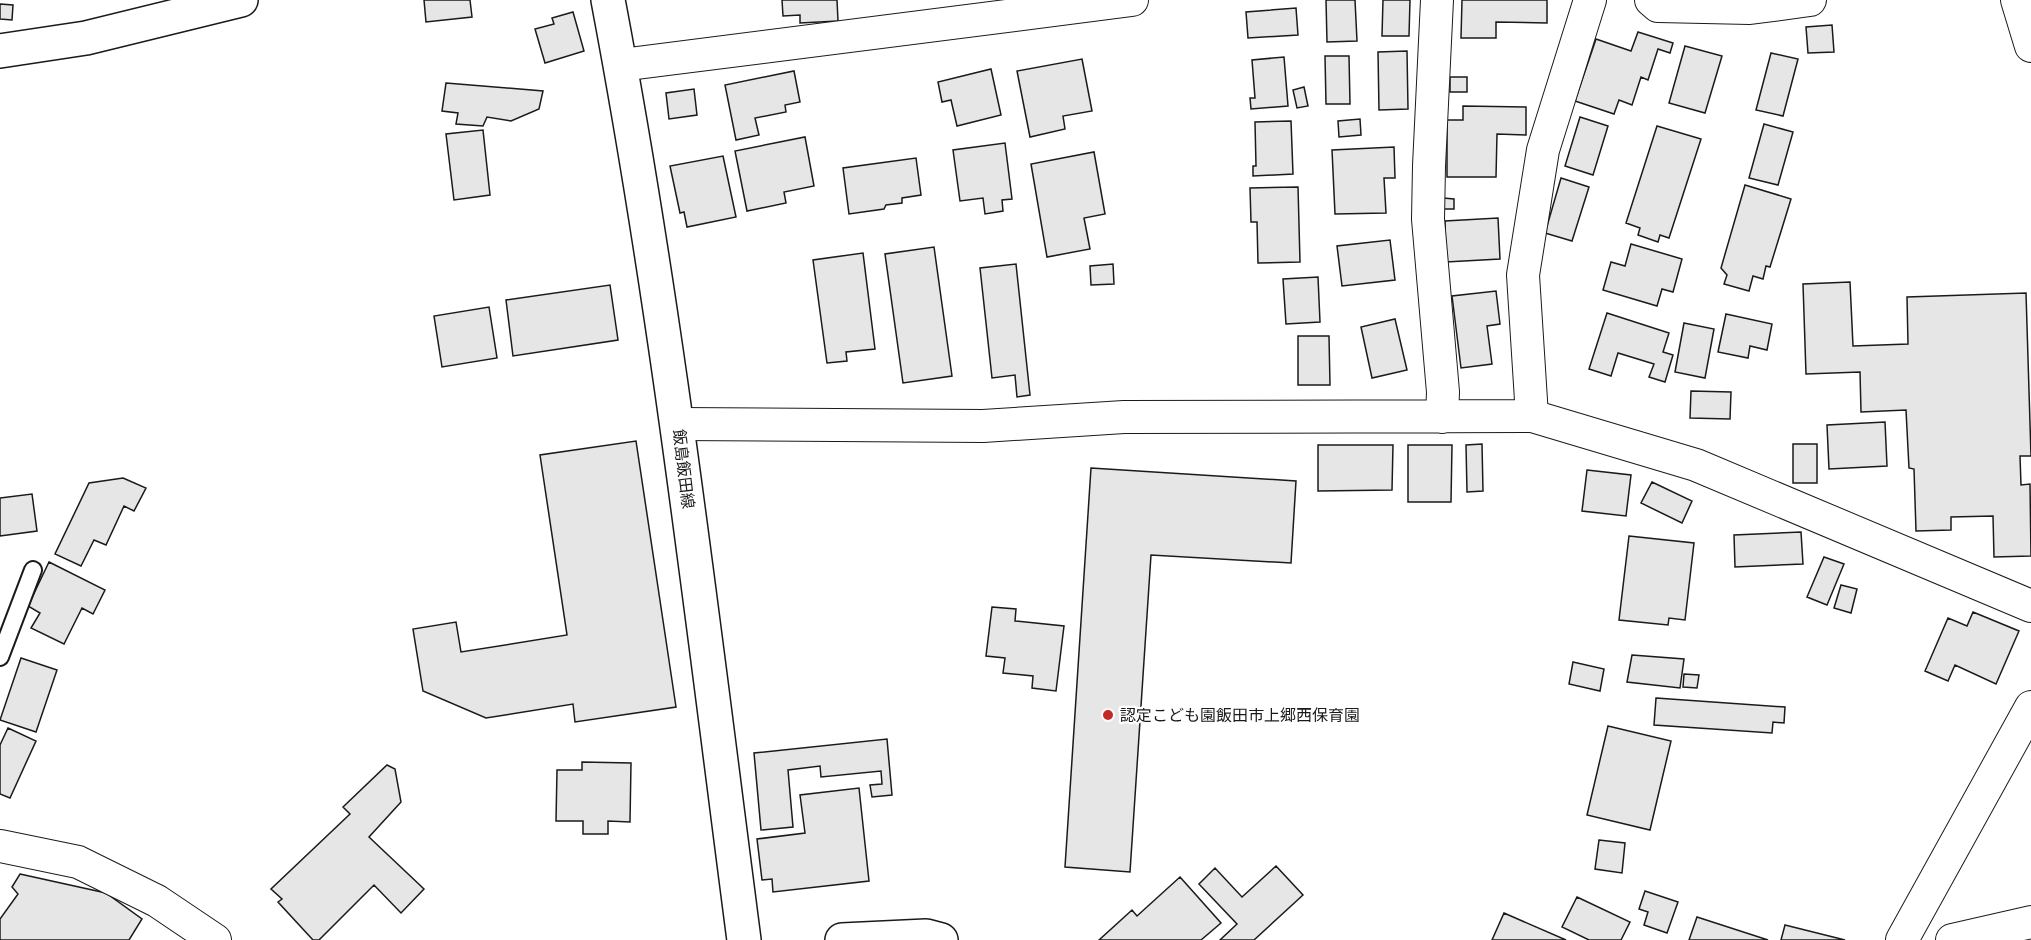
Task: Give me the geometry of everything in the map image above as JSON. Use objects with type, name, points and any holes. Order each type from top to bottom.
[{"type":"main road","points":[[0,51],[86,38],[241,0]]},
{"type":"main road","name":"飯島飯田線","points":[[608,0],[621,65],[678,424],[744,940]]},
{"type":"main road","points":[[842,940],[926,936],[940,940]]},
{"type":"street","points":[[621,65],[1132,0]]},
{"type":"street","points":[[1437,0],[1428,219],[1443,392],[1443,417]]},
{"type":"street","points":[[1532,416],[1522,275],[1543,150],[1590,0]]},
{"type":"street","points":[[1651,0],[1658,6],[1750,8],[1810,0]]},
{"type":"street","points":[[2017,0],[2031,46]]},
{"type":"street","points":[[678,424],[983,426],[1124,417],[1532,416],[1696,465],[2031,606]]},
{"type":"street","points":[[1902,940],[2031,707]]},
{"type":"street","points":[[0,846],[78,862],[157,901],[215,940]]},
{"type":"street","points":[[1952,940],[2031,922]]},
{"type":"lane","points":[[0,657],[33,570]]},
{"type":"building","points":[[424,0],[470,0],[472,17],[426,22]]},
{"type":"building","points":[[782,0],[837,0],[838,21],[800,23],[800,15],[783,16]]},
{"type":"building","points":[[1326,0],[1355,0],[1357,41],[1327,42]]},
{"type":"building","points":[[1383,0],[1410,0],[1409,36],[1382,36]]},
{"type":"building","points":[[1462,0],[1547,0],[1547,23],[1496,22],[1496,38],[1461,38]]},
{"type":"building","points":[[0,4],[13,5],[12,20],[0,19]]},
{"type":"building","points":[[1296,8],[1298,35],[1248,38],[1246,12]]},
{"type":"building","points":[[573,12],[584,51],[545,63],[535,29],[554,24],[552,18]]},
{"type":"building","points":[[1832,25],[1834,52],[1808,53],[1806,27]]},
{"type":"building","points":[[1638,32],[1673,43],[1670,53],[1658,49],[1648,80],[1641,77],[1632,105],[1619,100],[1614,114],[1575,101],[1596,39],[1631,51]]},
{"type":"building","points":[[1685,46],[1722,56],[1705,113],[1669,103]]},
{"type":"building","points":[[1407,51],[1408,109],[1379,110],[1378,52]]},
{"type":"building","points":[[1771,53],[1798,59],[1783,116],[1756,110]]},
{"type":"building","points":[[1325,56],[1349,56],[1350,104],[1326,104]]},
{"type":"building","points":[[1284,57],[1288,106],[1251,109],[1250,98],[1255,98],[1252,60]]},
{"type":"building","points":[[1082,59],[1092,111],[1063,116],[1065,129],[1030,137],[1017,71]]},
{"type":"building","points":[[991,69],[1001,115],[957,126],[951,100],[942,102],[938,82]]},
{"type":"building","points":[[794,71],[800,102],[785,105],[786,112],[755,118],[759,135],[736,140],[725,85]]},
{"type":"building","points":[[1450,77],[1467,77],[1467,92],[1450,92]]},
{"type":"building","points":[[446,83],[543,91],[539,109],[511,121],[487,117],[483,126],[456,124],[458,113],[442,111]]},
{"type":"building","points":[[1304,87],[1308,106],[1297,108],[1293,90]]},
{"type":"building","points":[[694,89],[697,115],[669,119],[666,93]]},
{"type":"building","points":[[1463,106],[1526,107],[1526,135],[1497,134],[1496,177],[1447,177],[1447,120],[1463,120]]},
{"type":"building","points":[[1580,117],[1608,126],[1593,175],[1565,166]]},
{"type":"building","points":[[1360,119],[1361,135],[1339,137],[1338,121]]},
{"type":"building","points":[[1291,121],[1293,174],[1253,176],[1253,166],[1256,166],[1255,122]]},
{"type":"building","points":[[1764,124],[1793,132],[1778,185],[1749,178]]},
{"type":"building","points":[[1657,126],[1701,139],[1669,238],[1660,235],[1658,242],[1638,235],[1640,228],[1626,223]]},
{"type":"building","points":[[483,130],[490,195],[454,200],[446,134]]},
{"type":"building","points":[[805,137],[814,186],[784,192],[786,203],[747,211],[735,151]]},
{"type":"building","points":[[1005,143],[1012,199],[1002,200],[1003,211],[985,214],[983,198],[960,201],[953,150]]},
{"type":"building","points":[[1394,147],[1395,178],[1384,178],[1386,213],[1335,214],[1332,150]]},
{"type":"building","points":[[1094,152],[1105,214],[1084,218],[1090,249],[1047,257],[1031,164]]},
{"type":"building","points":[[723,156],[736,217],[687,227],[684,212],[680,213],[670,166]]},
{"type":"building","points":[[916,158],[921,195],[902,198],[902,203],[886,205],[884,209],[849,214],[843,168]]},
{"type":"building","points":[[1561,178],[1589,187],[1572,241],[1545,233]]},
{"type":"building","points":[[1745,185],[1791,199],[1770,267],[1766,266],[1763,279],[1753,276],[1749,291],[1724,284],[1727,275],[1721,268]]},
{"type":"building","points":[[1298,187],[1300,262],[1258,263],[1257,222],[1251,222],[1250,188]]},
{"type":"building","points":[[1443,198],[1454,199],[1454,209],[1443,209]]},
{"type":"building","points":[[1498,218],[1500,259],[1446,262],[1445,221]]},
{"type":"building","points":[[1390,240],[1395,280],[1342,286],[1337,246]]},
{"type":"building","points":[[1631,244],[1682,259],[1673,292],[1662,289],[1657,306],[1603,290],[1611,262],[1625,266]]},
{"type":"building","points":[[934,247],[952,376],[903,383],[885,254]]},
{"type":"building","points":[[863,253],[875,349],[846,352],[847,361],[827,363],[813,260]]},
{"type":"building","points":[[1016,264],[1030,395],[1017,397],[1015,375],[992,378],[980,268]]},
{"type":"building","points":[[1113,264],[1114,284],[1091,285],[1090,266]]},
{"type":"building","points":[[1318,277],[1320,322],[1286,324],[1283,279]]},
{"type":"building","points":[[1850,282],[1853,346],[1908,344],[1907,297],[2026,293],[2031,456],[2020,456],[2021,485],[2030,484],[2031,556],[1994,557],[1993,516],[1951,517],[1951,530],[1916,531],[1914,469],[1909,468],[1906,410],[1861,412],[1860,372],[1806,374],[1803,284]]},
{"type":"building","points":[[610,285],[618,340],[513,356],[506,300]]},
{"type":"building","points":[[1496,291],[1500,324],[1487,326],[1492,364],[1461,368],[1452,296]]},
{"type":"building","points":[[489,307],[497,358],[442,367],[434,316]]},
{"type":"building","points":[[1607,313],[1669,333],[1663,352],[1673,355],[1665,382],[1649,377],[1654,364],[1618,353],[1611,376],[1589,369]]},
{"type":"building","points":[[1726,314],[1772,324],[1767,350],[1750,346],[1748,358],[1718,352]]},
{"type":"building","points":[[1395,319],[1407,370],[1372,378],[1361,327]]},
{"type":"building","points":[[1684,323],[1714,329],[1705,378],[1675,372]]},
{"type":"building","points":[[1298,336],[1329,336],[1330,385],[1298,385]]},
{"type":"building","points":[[1691,391],[1731,392],[1730,419],[1690,418]]},
{"type":"building","points":[[1885,422],[1887,466],[1829,469],[1827,425]]},
{"type":"building","points":[[636,441],[676,707],[575,722],[573,704],[486,718],[423,691],[413,629],[456,622],[461,652],[567,635],[540,455]]},
{"type":"building","points":[[1482,444],[1483,491],[1467,492],[1466,445]]},
{"type":"building","points":[[1793,444],[1817,444],[1817,483],[1793,483]]},
{"type":"building","points":[[1318,445],[1393,445],[1392,490],[1318,491]]},
{"type":"building","points":[[1408,445],[1452,445],[1451,502],[1408,502]]},
{"type":"building","name":"認定こども園飯田市上郷西保育園","points":[[1091,468],[1296,481],[1291,563],[1151,555],[1130,872],[1065,867]]},
{"type":"building","points":[[1587,470],[1631,475],[1626,516],[1582,511]]},
{"type":"building","points":[[123,478],[146,488],[134,511],[124,506],[106,545],[94,540],[81,566],[55,554],[89,483]]},
{"type":"building","points":[[1652,482],[1692,501],[1682,523],[1641,503]]},
{"type":"building","points":[[32,494],[37,531],[0,536],[0,498]]},
{"type":"building","points":[[1801,532],[1803,564],[1735,567],[1734,535]]},
{"type":"building","points":[[1629,536],[1694,543],[1685,620],[1669,618],[1668,625],[1619,620]]},
{"type":"building","points":[[1824,557],[1844,564],[1827,605],[1807,597]]},
{"type":"building","points":[[49,562],[105,590],[93,614],[82,608],[64,644],[31,628],[40,613],[28,606]]},
{"type":"building","points":[[1841,585],[1857,589],[1851,613],[1834,608]]},
{"type":"building","points":[[992,607],[1016,609],[1015,621],[1064,626],[1056,691],[1032,688],[1033,676],[1003,673],[1005,658],[986,656]]},
{"type":"building","points":[[1973,612],[2019,631],[1996,684],[1955,665],[1948,681],[1925,671],[1948,618],[1967,626]]},
{"type":"building","points":[[1632,655],[1684,659],[1680,688],[1627,682]]},
{"type":"building","points":[[21,658],[57,670],[36,732],[0,720]]},
{"type":"building","points":[[1573,662],[1604,669],[1600,691],[1569,684]]},
{"type":"building","points":[[1684,674],[1699,675],[1697,688],[1683,687]]},
{"type":"building","points":[[1656,698],[1785,707],[1784,723],[1773,722],[1772,733],[1654,725]]},
{"type":"building","points":[[1608,726],[1671,741],[1650,830],[1587,815]]},
{"type":"building","points":[[8,728],[36,741],[10,798],[0,794],[0,745]]},
{"type":"building","points":[[887,739],[892,795],[872,797],[870,785],[882,784],[881,771],[821,777],[820,766],[788,770],[793,827],[761,830],[754,753]]},
{"type":"building","points":[[582,762],[631,763],[630,822],[608,821],[608,834],[583,834],[583,821],[556,821],[557,770],[582,770]]},
{"type":"building","points":[[387,765],[395,769],[401,802],[369,837],[424,889],[401,913],[374,885],[319,940],[313,940],[278,902],[282,899],[271,889],[350,814],[343,807]]},
{"type":"building","points":[[859,788],[869,881],[773,892],[772,879],[762,880],[757,839],[805,833],[800,795]]},
{"type":"building","points":[[1599,840],[1625,843],[1622,873],[1595,869]]},
{"type":"building","points":[[1276,866],[1303,895],[1254,940],[1220,940],[1237,924],[1199,884],[1215,868],[1242,897]]},
{"type":"building","points":[[20,874],[106,893],[142,919],[129,940],[0,940],[0,919],[18,894],[12,887]]},
{"type":"building","points":[[1180,877],[1221,923],[1201,940],[1099,940],[1132,910],[1137,916]]},
{"type":"building","points":[[1645,891],[1678,902],[1667,933],[1644,925],[1648,912],[1639,909]]},
{"type":"building","points":[[1577,897],[1630,922],[1621,940],[1589,940],[1562,927]]},
{"type":"building","points":[[1504,913],[1566,940],[1492,940]]},
{"type":"building","points":[[1697,917],[1768,940],[1689,940]]},
{"type":"building","points":[[1785,925],[1845,940],[1781,940]]},
{"type":"place","name":"認定こども園飯田市上郷西保育園","points":[[1108,715]]}]
